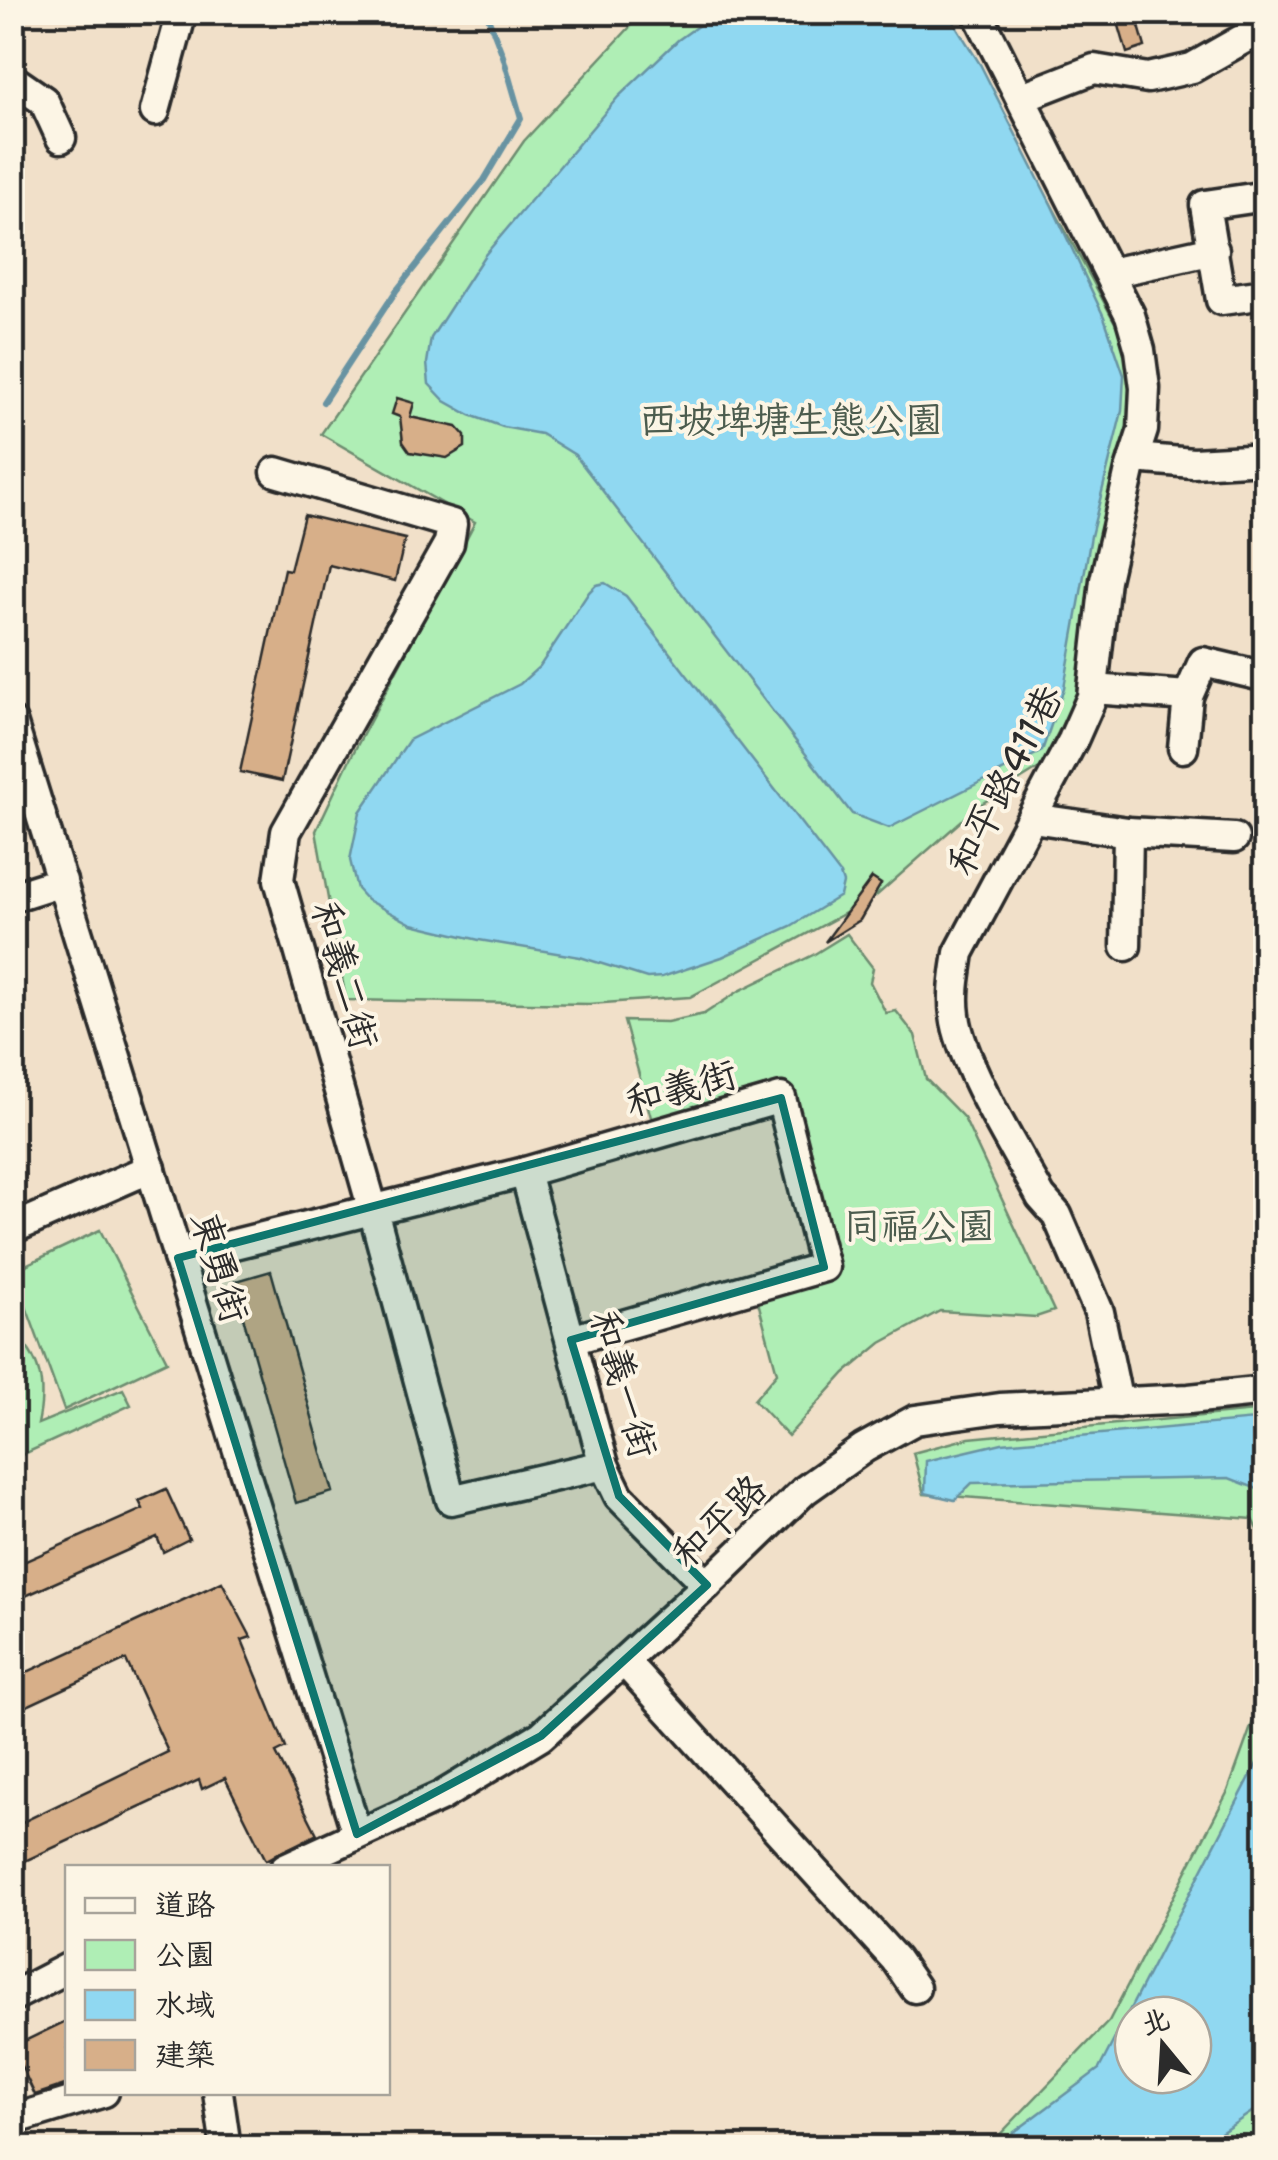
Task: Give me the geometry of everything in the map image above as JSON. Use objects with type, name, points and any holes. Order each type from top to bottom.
[{"type":"street","points":[[155,111],[182,12]]},
{"type":"street","name":"和平路411巷","points":[[977,12],[1130,315],[1145,388],[1143,430],[1105,580],[1094,688],[1073,740],[959,953],[954,1017],[966,1054],[1041,1197],[1057,1215],[1099,1312],[1118,1403]]},
{"type":"street","points":[[1022,96],[1094,69],[1148,78],[1192,68],[1266,26]]},
{"type":"street","points":[[12,79],[44,100],[62,138]]},
{"type":"street","points":[[1266,196],[1205,205],[1221,300],[1266,294]]},
{"type":"street","points":[[1110,273],[1214,250]]},
{"type":"street","points":[[1134,458],[1193,463],[1266,459]]},
{"type":"street","name":"和義二街","points":[[276,472],[452,524],[448,543],[286,832],[279,880],[374,1210],[450,1500],[604,1465]]},
{"type":"street","points":[[1183,748],[1188,696],[1203,662],[1266,678]]},
{"type":"street","points":[[1094,688],[1188,696]]},
{"type":"street","name":"東勇街","points":[[12,722],[357,1834]]},
{"type":"street","points":[[1032,818],[1128,832],[1234,838]]},
{"type":"street","points":[[1126,946],[1128,832]]},
{"type":"street","points":[[12,897],[62,881]]},
{"type":"street","name":"和義街","points":[[178,1258],[525,1172],[780,1098],[824,1267],[571,1340]]},
{"type":"street","points":[[12,1230],[151,1168]]},
{"type":"street","name":"和義一街","points":[[525,1172],[604,1465],[619,1496],[706,1586]]},
{"type":"street","name":"和平路","points":[[291,1865],[440,1796],[541,1736],[805,1490],[864,1448],[915,1420],[1000,1408],[1266,1390]]},
{"type":"street","points":[[624,1660],[895,1959],[915,1988]]},
{"type":"street","points":[[12,1997],[65,1970]]},
{"type":"street","points":[[12,2120],[94,2095]]},
{"type":"street","points":[[218,2095],[226,2148]]},
{"type":"highlighted area","points":[[781,1098],[824,1267],[571,1340],[619,1496],[707,1585],[541,1736],[357,1834],[178,1258]]},
{"type":"green space","name":"西坡埤塘生態公園","points":[[643,13],[948,13],[1126,343],[1132,399],[1082,684],[1041,767],[978,806],[875,897],[690,997],[589,1004],[346,1000],[316,831],[475,522],[321,434],[524,141]]},
{"type":"green space","name":"同福公園","points":[[847,934],[873,968],[870,982],[886,1013],[896,1011],[915,1035],[926,1079],[964,1118],[1054,1311],[1036,1317],[940,1311],[881,1343],[845,1373],[788,1436],[754,1400],[777,1373],[757,1298],[834,1270],[834,1241],[794,1092],[790,1088],[769,1089],[652,1121],[624,1021],[667,1022],[704,1014]]},
{"type":"green space","points":[[100,1230],[167,1361],[64,1410],[13,1271]]},
{"type":"green space","points":[[12,1331],[36,1362],[42,1397],[38,1424],[123,1389],[131,1405],[13,1459],[13,1418],[18,1408],[21,1374],[13,1357]]},
{"type":"green space","points":[[1265,1410],[1265,1544],[1253,1519],[924,1494],[913,1453],[969,1438]]},
{"type":"green space","points":[[1265,1688],[1265,2147],[987,2148],[1113,2013],[1113,2095],[1213,2095],[1213,1995],[1122,1995],[1228,1791]]},
{"type":"water","points":[[716,13],[948,13],[980,64],[1052,206],[1104,317],[1124,375],[1122,411],[1091,536],[1064,688],[1042,751],[889,828],[852,814],[575,455],[541,434],[503,427],[470,415],[445,401],[429,384],[431,338],[484,256],[618,97],[678,40]]},
{"type":"water","points":[[605,583],[626,596],[840,874],[843,883],[840,896],[791,926],[722,957],[662,977],[647,978],[580,957],[412,924],[367,900],[357,889],[350,860],[360,812],[409,740],[520,684],[540,666],[589,592]]},
{"type":"water","points":[[1265,1419],[1265,1492],[1229,1478],[972,1483],[955,1500],[925,1493],[926,1461],[1002,1443]]},
{"type":"water","points":[[1265,1748],[1265,2103],[1200,2147],[994,2147],[1099,2069],[1113,2042],[1113,2095],[1213,2095],[1213,1995],[1137,1995]]},
{"type":"building","points":[[1115,12],[1135,12],[1145,47],[1127,53]]},
{"type":"building","points":[[397,398],[414,403],[410,417],[457,427],[465,436],[465,447],[447,458],[410,452],[403,442],[400,417],[392,414]]},
{"type":"building","points":[[304,515],[405,539],[395,581],[329,565],[282,781],[240,772],[284,569],[290,570]]},
{"type":"building","points":[[872,878],[881,884],[860,920],[825,942]]},
{"type":"building","points":[[271,1271],[333,1492],[296,1503],[233,1282]]},
{"type":"building","points":[[166,1489],[189,1539],[163,1552],[157,1537],[12,1602],[12,1567],[143,1509],[139,1501]]},
{"type":"building","points":[[222,1582],[251,1637],[242,1640],[286,1748],[276,1753],[317,1834],[266,1860],[225,1778],[202,1789],[199,1780],[12,1867],[12,1827],[168,1752],[126,1660],[12,1713],[12,1679]]},
{"type":"building","points":[[65,2021],[65,2085],[35,2095],[12,2047]]},
{"type":"waterway","points":[[323,402],[396,291],[484,180],[521,118],[486,12]]}]
